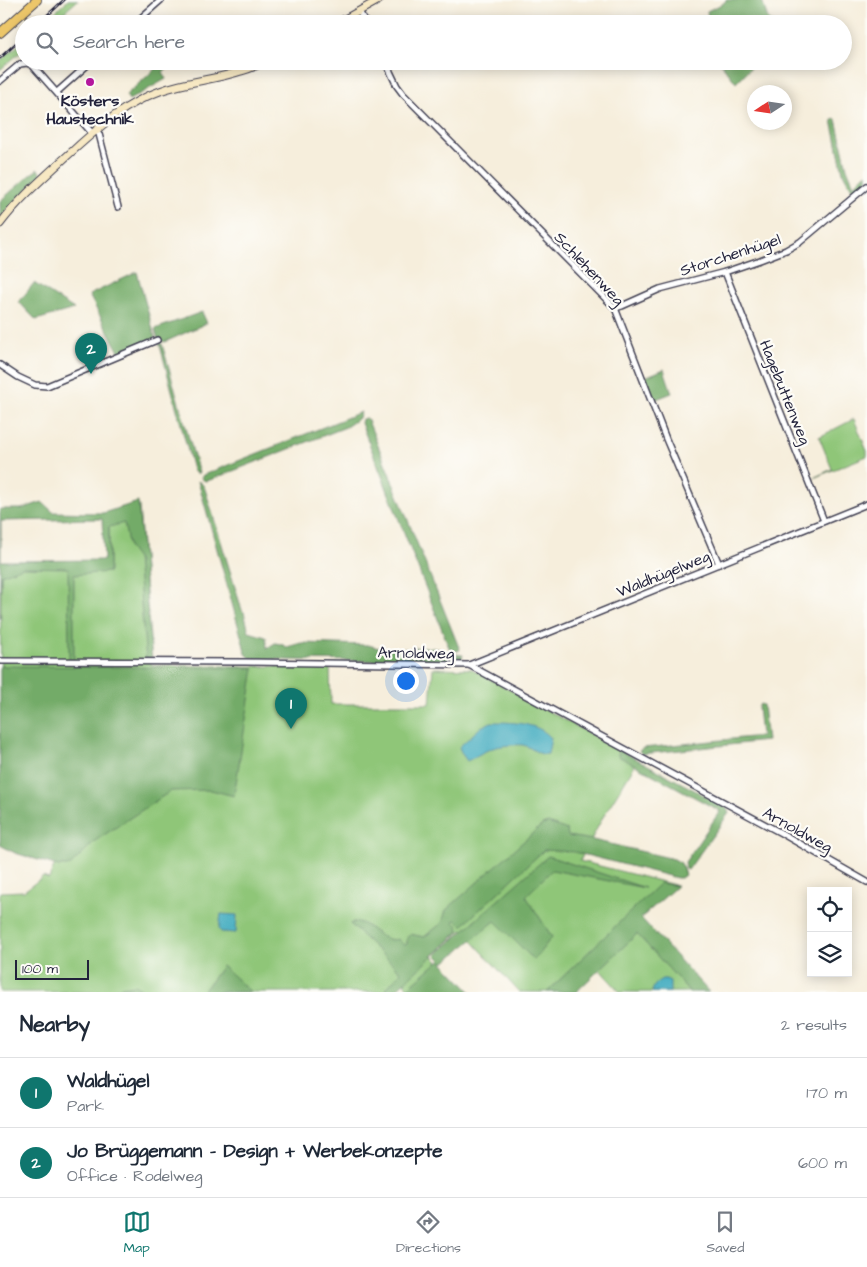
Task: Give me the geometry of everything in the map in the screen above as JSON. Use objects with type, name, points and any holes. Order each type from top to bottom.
[{"type":"main road","points":[[20,15],[37,0]]},
{"type":"main road","points":[[0,33],[15,20]]},
{"type":"street","points":[[144,15],[161,0]]},
{"type":"street","points":[[352,15],[379,0]]},
{"type":"street","points":[[359,11],[361,15]]},
{"type":"street","points":[[0,81],[15,68]]},
{"type":"street","points":[[37,70],[94,132],[99,134],[118,207]]},
{"type":"street","points":[[57,92],[82,70]]},
{"type":"street","points":[[0,224],[7,214],[37,183],[94,132],[134,103],[184,83],[244,70]]},
{"type":"street","name":"Schlehenweg","points":[[389,70],[403,94],[615,308],[666,439],[719,564]]},
{"type":"street","name":"Storchenhügel","points":[[615,308],[660,289],[725,272],[786,250],[800,242],[867,186]]},
{"type":"street","name":"Hagebuttenweg","points":[[725,272],[824,521]]},
{"type":"street","points":[[0,365],[35,386],[48,386],[157,340]]},
{"type":"street","name":"Waldhügelweg","points":[[469,665],[867,504]]},
{"type":"street","name":"Arnoldweg","points":[[0,661],[469,665],[781,833],[867,882]]},
{"type":"green space","points":[[68,0],[78,0],[61,15],[52,15]]},
{"type":"green space","points":[[726,0],[762,0],[767,15],[708,15],[707,11],[724,3]]},
{"type":"green space","points":[[15,48],[15,57],[0,70],[0,61]]},
{"type":"green space","points":[[154,70],[165,70],[163,72],[166,79],[129,100],[126,95]]},
{"type":"green space","points":[[726,70],[748,70],[736,83]]},
{"type":"green space","points":[[836,119],[847,168],[854,185],[867,172],[867,181],[855,194],[843,173],[832,120]]},
{"type":"green space","points":[[38,169],[41,175],[0,218],[0,201]]},
{"type":"green space","points":[[137,272],[155,337],[154,340],[120,354],[89,295]]},
{"type":"green space","points":[[34,283],[74,309],[36,320],[19,302]]},
{"type":"green space","points":[[202,312],[207,323],[165,342],[158,340],[155,329]]},
{"type":"green space","points":[[159,342],[162,344],[199,473],[195,473],[193,470]]},
{"type":"green space","points":[[664,369],[672,393],[654,400],[645,377]]},
{"type":"green space","points":[[361,412],[359,418],[346,427],[210,480],[205,481],[201,478],[203,475]]},
{"type":"green space","points":[[367,418],[460,650],[450,650],[361,423],[362,419]]},
{"type":"green space","points":[[854,419],[867,451],[867,456],[811,479],[832,469],[819,437]]},
{"type":"green space","points":[[198,481],[205,489],[249,632],[266,637],[267,648],[275,643],[287,647],[301,643],[368,645],[383,649],[424,647],[463,655],[461,662],[250,658],[246,654]]},
{"type":"green space","points":[[42,502],[53,512],[103,513],[138,502],[152,660],[146,660],[137,559],[129,548],[124,523],[109,527],[109,572],[74,575],[74,661],[69,660],[68,568],[23,567],[1,575],[0,619],[0,509],[21,509]],"holes":[[[102,519],[104,560],[1,561],[1,521]]]},
{"type":"green space","points":[[139,505],[151,665],[330,667],[331,704],[430,704],[433,668],[472,669],[638,760],[603,817],[580,861],[675,885],[634,923],[690,992],[620,992],[591,960],[556,992],[519,992],[462,930],[433,956],[465,992],[410,992],[404,982],[392,992],[0,992],[0,892],[24,891],[43,877],[49,879],[57,858],[0,823],[1,565],[109,566],[109,514]]},
{"type":"green space","points":[[0,666],[254,668],[234,796],[211,790],[171,791],[95,841],[70,866],[58,866],[15,853],[0,845]]},
{"type":"green space","points":[[760,704],[763,705],[767,741],[642,754],[639,751],[643,748],[761,736],[758,707]]},
{"type":"green space","points":[[620,750],[726,807],[729,813],[688,870],[686,869],[685,862],[720,811],[618,756]]},
{"type":"green space","points":[[548,823],[567,830],[568,836],[674,859],[681,863],[685,875],[677,878],[574,852],[544,850],[462,926],[456,920],[453,921],[458,926],[458,932],[394,992],[383,992],[401,972],[350,924],[361,923],[385,938],[391,940],[398,939],[404,945],[407,944],[407,938],[410,934],[424,937],[442,923],[446,910],[542,825]]},
{"type":"green space","points":[[548,856],[645,888],[552,870],[526,896],[552,937],[534,960],[495,921],[444,963],[436,955]]},
{"type":"green space","points":[[660,883],[677,886],[641,918],[709,992],[690,992],[637,934],[576,992],[547,992]]},
{"type":"green space","points":[[440,960],[471,992],[403,992]]},
{"type":"green space","points":[[222,966],[251,992],[203,992]]},
{"type":"green space","points":[[135,985],[145,992],[109,992],[115,988]]},
{"type":"water","points":[[491,722],[523,724],[539,729],[551,738],[548,754],[538,753],[523,745],[510,745],[491,749],[467,761],[459,747],[481,727]]},
{"type":"water","points":[[221,914],[237,915],[236,933],[221,932],[219,929]]},
{"type":"water","points":[[662,979],[670,981],[670,992],[652,992],[658,981]]},
{"type":"railway","points":[[48,15],[64,0]]},
{"type":"railway","points":[[0,58],[15,44]]},
{"type":"place","name":"Kösters Haustechnik","points":[[90,82]]},
{"type":"place","name":"Jo Brüggemann - Design + Werbekonzepte","points":[[91,374]]},
{"type":"place","name":"Waldhügel","points":[[291,729]]}]
